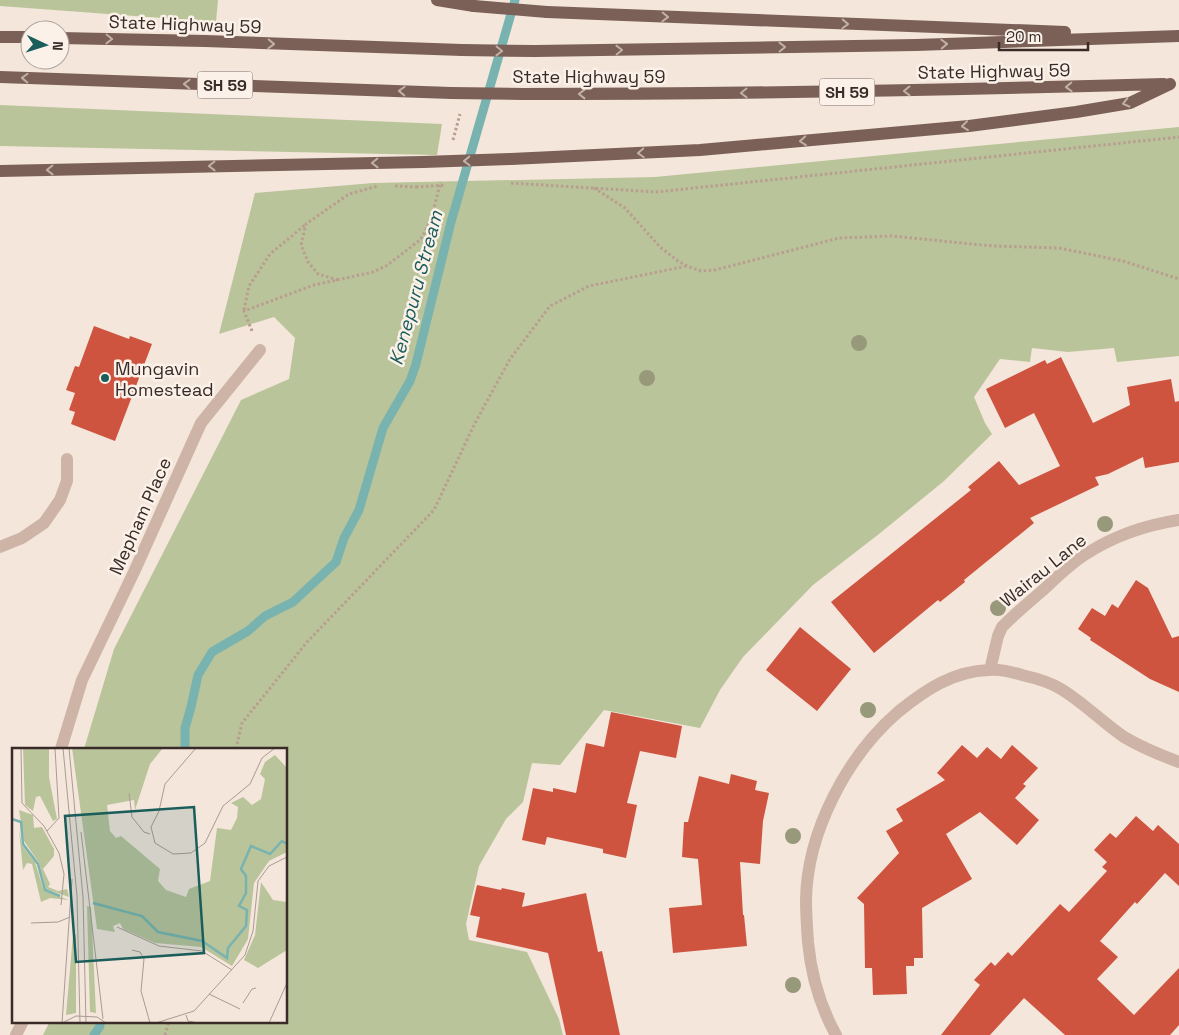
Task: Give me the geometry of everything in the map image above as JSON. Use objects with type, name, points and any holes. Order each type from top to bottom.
[{"type":"main road","points":[[437,0],[474,6],[547,12],[1174,36]]},
{"type":"main road","name":"State Highway 59","points":[[70,38],[536,51],[916,45],[1174,36]]},
{"type":"main road","points":[[0,37],[20,37]]},
{"type":"main road","name":"State Highway 59","points":[[0,77],[523,94],[832,92],[1175,84]]},
{"type":"main road","points":[[0,171],[423,162],[700,150],[970,126],[1076,112],[1130,103],[1175,84]]},
{"type":"street","name":"Mepham Place","points":[[62,748],[82,680],[134,572],[201,424],[260,350]]},
{"type":"street","points":[[0,547],[22,538],[44,523],[60,500],[67,481],[67,459]]},
{"type":"street","name":"Wairau Lane","points":[[990,670],[1002,627],[1066,570],[1101,545],[1131,531],[1163,522],[1179,520]]},
{"type":"street","points":[[836,1035],[816,986],[810,954],[806,899],[815,843],[842,780],[858,756],[891,719],[912,701],[933,686],[970,672],[990,670],[1016,673],[1042,680],[1060,688],[1124,736],[1148,750],[1179,762]]},
{"type":"street","points":[[16,1035],[22,1022]]},
{"type":"path","points":[[505,182],[656,192],[1179,137]]},
{"type":"path","points":[[260,350],[244,311],[249,286],[270,254],[306,224],[349,194],[378,186]]},
{"type":"path","points":[[387,186],[416,186]]},
{"type":"path","points":[[592,187],[625,208],[660,247],[687,266],[701,271],[715,270],[839,238],[892,236],[993,246],[1059,248],[1123,261],[1179,279]]},
{"type":"path","points":[[244,311],[314,286],[338,280],[318,274],[308,262],[301,245],[306,224]]},
{"type":"path","points":[[236,748],[242,724],[307,642],[434,510],[474,423],[510,360],[550,306],[589,286],[687,266]]},
{"type":"path","points":[[166,1035],[169,1022]]},
{"type":"green space","points":[[0,0],[218,0],[216,22],[0,6]]},
{"type":"green space","points":[[0,105],[442,124],[437,155],[0,146]]},
{"type":"green space","points":[[1179,127],[1179,356],[1117,362],[1114,348],[1068,352],[1032,348],[1030,362],[1000,359],[974,397],[992,434],[944,481],[813,585],[743,657],[720,690],[700,728],[604,710],[560,765],[532,763],[523,802],[506,819],[479,866],[466,924],[469,940],[527,952],[559,1019],[563,1035],[43,1035],[50,1022],[288,1022],[288,748],[84,748],[114,649],[241,400],[289,379],[295,338],[274,317],[219,334],[255,193],[373,183],[655,177]]},
{"type":"building","name":"Mungavin Homestead","points":[[94,326],[129,339],[130,336],[152,344],[115,441],[71,424],[75,412],[69,410],[75,393],[66,390],[75,366],[79,367]]},
{"type":"building","points":[[1061,357],[1093,423],[1130,405],[1127,387],[1171,379],[1175,402],[1179,401],[1179,462],[1145,468],[1143,457],[1108,474],[1095,477],[1099,485],[1030,518],[1034,523],[964,580],[965,582],[940,602],[938,600],[874,653],[831,602],[971,490],[968,487],[999,461],[1019,485],[1060,466],[1034,413],[1005,428],[986,389],[1045,360],[1047,364]]},
{"type":"building","points":[[1136,580],[1148,588],[1172,638],[1179,636],[1179,692],[1150,679],[1090,640],[1091,638],[1078,629],[1092,608],[1105,616],[1112,604],[1118,608]]},
{"type":"building","points":[[800,627],[851,669],[817,711],[766,670]]},
{"type":"building","points":[[611,712],[682,726],[676,758],[640,751],[627,803],[637,805],[626,858],[603,853],[603,849],[547,837],[545,845],[522,840],[533,788],[553,792],[553,788],[576,793],[586,743],[604,747]]},
{"type":"building","points":[[962,745],[977,758],[987,747],[1001,759],[1012,745],[1038,768],[1023,784],[1026,786],[1015,798],[1039,820],[1017,845],[980,812],[946,834],[972,879],[922,908],[923,958],[914,958],[914,966],[906,966],[907,994],[873,995],[872,968],[865,968],[864,904],[857,898],[899,853],[886,831],[903,821],[896,809],[945,780],[937,773]]},
{"type":"building","points":[[731,774],[757,781],[755,790],[769,793],[763,821],[760,864],[740,862],[747,946],[673,953],[669,908],[702,905],[698,859],[682,857],[684,822],[688,822],[699,776],[729,784]]},
{"type":"building","points":[[1136,816],[1153,831],[1158,825],[1179,844],[1179,886],[1165,873],[1137,904],[1135,902],[1100,941],[1118,957],[1097,979],[1134,1015],[1179,968],[1179,1025],[1170,1035],[1065,1035],[1024,998],[990,1035],[941,1035],[980,985],[974,980],[991,962],[995,966],[1008,952],[1012,956],[1060,904],[1069,912],[1107,871],[1102,867],[1107,862],[1094,850],[1110,833],[1116,838]]},
{"type":"building","points":[[477,885],[525,893],[522,907],[586,893],[598,952],[602,951],[620,1035],[566,1035],[548,953],[476,937],[480,917],[470,915]]},
{"type":"waterway","name":"Kenepuru Stream","points":[[185,748],[185,728],[198,675],[212,652],[248,631],[265,616],[293,602],[336,562],[344,538],[359,510],[383,428],[410,381],[416,364],[451,222],[515,0]]},
{"type":"waterway","name":"Kenepuru Stream","points":[[94,1035],[100,1026],[100,1022]]},
{"type":"place","name":"Mungavin Homestead","points":[[105,378]]}]
